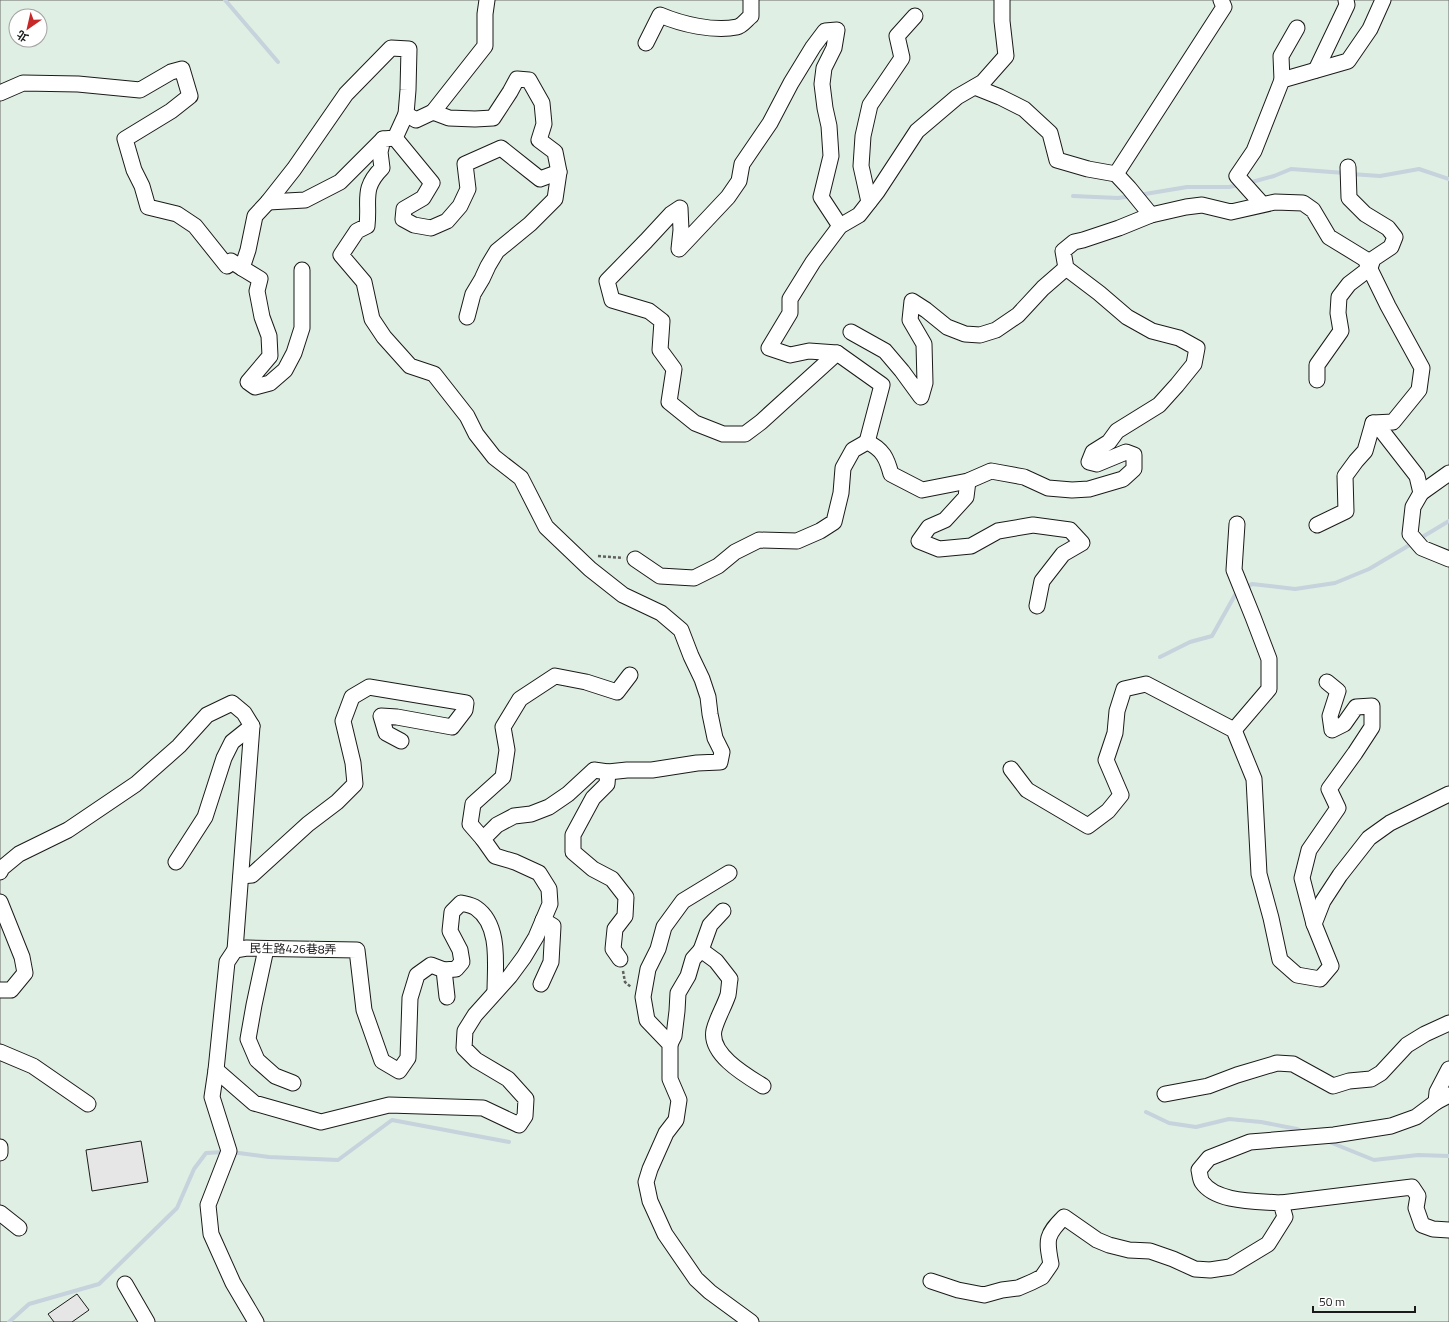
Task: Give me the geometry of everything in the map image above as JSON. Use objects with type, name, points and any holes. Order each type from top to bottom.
[{"type":"street","points":[[406,114],[416,120],[433,112],[485,46],[485,14],[488,0]]},
{"type":"street","points":[[646,43],[660,15],[676,22],[714,28],[738,27],[751,16],[751,0]]},
{"type":"street","points":[[635,559],[660,576],[694,578],[718,566],[734,552],[759,540],[797,541],[820,531],[834,522],[841,493],[843,468],[853,450],[867,442],[882,385],[837,353],[808,351],[790,355],[769,348],[790,313],[790,299],[812,262],[840,226],[859,215],[877,192],[917,131],[957,97],[984,82],[1006,56],[1002,21],[1002,0]]},
{"type":"street","points":[[1116,174],[1224,7],[1221,0]]},
{"type":"street","points":[[1316,70],[1347,5],[1346,0]]},
{"type":"street","points":[[1282,80],[1348,61],[1370,30],[1383,0]]},
{"type":"street","points":[[869,202],[861,166],[863,136],[870,105],[902,58],[897,36],[915,16]]},
{"type":"street","points":[[1262,204],[1238,176],[1254,151],[1282,80],[1281,56],[1297,28]]},
{"type":"street","points":[[837,353],[761,422],[744,434],[723,434],[695,422],[669,402],[674,369],[660,350],[662,321],[649,311],[612,300],[607,280],[646,241],[670,214],[680,208],[681,230],[679,249],[728,197],[739,181],[742,164],[770,123],[791,83],[813,47],[825,31],[837,30],[834,48],[824,68],[822,84],[829,126],[831,156],[821,197],[840,226]]},
{"type":"street","points":[[242,268],[248,250],[255,216],[294,169],[346,94],[391,48],[409,49],[406,114],[380,152],[382,168],[374,176],[367,190],[367,226],[357,231],[341,255],[364,282],[372,319],[384,337],[410,366],[434,374],[466,416],[476,434],[494,458],[521,478],[546,527],[590,569],[623,595],[661,613],[681,630],[702,679],[708,697],[715,738],[722,752],[720,762],[697,763],[652,770],[608,772],[594,770],[568,794],[549,807],[531,814],[514,816],[497,825],[483,839]]},
{"type":"street","points":[[0,93],[23,83],[78,84],[140,90],[171,72],[182,69],[190,96],[171,111],[125,139],[132,164],[142,186],[148,207],[177,214],[195,226],[227,266],[231,262],[260,279],[257,291],[262,317],[269,336],[270,356],[248,382],[255,387],[270,383],[285,370],[294,353],[302,328],[302,270]]},
{"type":"street","points":[[433,112],[450,118],[493,118],[517,79],[529,80],[542,103],[544,124],[539,140],[555,152],[559,172],[555,199],[530,224],[497,251],[473,294],[467,317]]},
{"type":"street","points":[[975,87],[1024,109],[1050,133],[1056,160],[1116,174],[1146,210]]},
{"type":"street","points":[[389,139],[432,183],[423,198],[404,209],[403,219],[414,225],[431,228],[447,221],[460,206],[468,189],[465,164],[501,148],[540,179],[559,172]]},
{"type":"street","points":[[268,202],[305,200],[340,182],[389,139]]},
{"type":"street","points":[[1317,380],[1317,365],[1341,331],[1338,313],[1340,297],[1349,284],[1370,268],[1373,259],[1391,247],[1395,237],[1388,228],[1365,214],[1349,198],[1348,167]]},
{"type":"street","points":[[867,442],[875,446],[886,458],[891,474],[922,490],[968,481],[991,471],[1024,477],[1048,488],[1072,490],[1089,489],[1123,479],[1134,469],[1134,454],[1126,452],[1097,464],[1089,462],[1093,452],[1109,442],[1117,431],[1159,405],[1194,364],[1197,348],[1179,338],[1152,331],[1127,317],[1100,293],[1066,268],[1063,251],[1074,242],[1119,228],[1146,210],[1202,205],[1231,212],[1275,202],[1303,203],[1313,210],[1329,237],[1365,259],[1388,306],[1422,368],[1419,390],[1393,422],[1372,423]]},
{"type":"street","points":[[851,332],[885,351],[921,397],[925,383],[924,344],[910,320],[912,301],[947,327],[965,334],[980,335],[996,330],[1018,315],[1043,288],[1066,268]]},
{"type":"street","points":[[1372,423],[1382,431],[1417,476],[1421,493]]},
{"type":"street","points":[[1317,525],[1346,510],[1345,476],[1365,451],[1372,423]]},
{"type":"street","points":[[1449,473],[1421,493],[1413,506],[1410,534],[1422,548],[1449,559]]},
{"type":"street","points":[[968,481],[966,497],[945,520],[929,527],[919,541],[939,549],[971,546],[998,531],[1033,525],[1070,530],[1082,543],[1063,554],[1042,581],[1037,606]]},
{"type":"street","points":[[1234,730],[1269,689],[1269,659],[1234,570],[1237,524]]},
{"type":"street","points":[[216,1070],[254,1103],[321,1122],[389,1105],[483,1108],[519,1125],[525,1116],[526,1099],[508,1078],[476,1060],[464,1048],[465,1030],[475,1015],[510,976],[536,937],[550,904],[549,889],[539,873],[515,862],[495,856],[470,824],[472,804],[503,777],[507,750],[503,727],[520,699],[555,676],[586,682],[617,692],[630,675]]},
{"type":"street","points":[[1010,768],[1027,790],[1088,826],[1108,811],[1121,795],[1106,760],[1114,734],[1117,711],[1124,689],[1146,684],[1234,730],[1254,779],[1259,874],[1271,918],[1280,960],[1297,975],[1320,978],[1331,966],[1314,924],[1302,878],[1309,850],[1338,808],[1329,789],[1355,754],[1372,727],[1372,706],[1356,707],[1344,724],[1332,730],[1330,716],[1338,691],[1327,682]]},
{"type":"street","points":[[241,876],[252,875],[308,824],[338,802],[356,784],[344,721],[352,697],[369,687],[466,703],[465,710],[452,727],[397,717],[381,716],[386,733],[401,741]]},
{"type":"street","points":[[0,872],[2,868],[19,854],[68,830],[136,784],[179,746],[207,715],[232,703],[244,713],[252,726],[235,950]]},
{"type":"street","points":[[176,862],[205,817],[224,758],[232,742],[252,726]]},
{"type":"street","points":[[608,772],[608,784],[593,798],[574,835],[574,852],[593,869],[612,879],[626,897],[625,916],[615,929],[613,949],[620,959]]},
{"type":"street","points":[[1314,924],[1323,901],[1340,875],[1369,838],[1390,823],[1449,794]]},
{"type":"street","points":[[670,1044],[647,1020],[643,997],[648,969],[658,949],[664,927],[683,901],[729,873]]},
{"type":"street","points":[[0,902],[22,957],[25,973],[11,990],[0,990]]},
{"type":"street","points":[[447,997],[444,970],[456,969],[462,962],[460,950],[450,931],[452,912],[461,903],[476,907],[489,922],[496,947],[495,992]]},
{"type":"street","points":[[723,911],[710,925],[701,950],[693,959],[688,976],[678,993],[674,1036],[670,1044],[670,1079],[679,1100],[676,1120],[666,1134],[650,1169],[646,1182],[650,1201],[666,1234],[696,1279],[710,1292],[751,1322]]},
{"type":"street","points":[[541,984],[551,962],[554,926],[543,920]]},
{"type":"street","name":"民生路426巷8弄","points":[[256,1322],[233,1283],[211,1234],[208,1205],[229,1151],[212,1097],[227,962],[235,950],[247,948],[357,950],[364,1010],[382,1061],[399,1071],[408,1058],[410,998],[417,975],[432,965],[444,970]]},
{"type":"street","points":[[266,949],[248,1039],[257,1060],[275,1076],[293,1083]]},
{"type":"street","points":[[701,950],[716,962],[730,979],[727,995],[714,1032],[716,1046],[727,1060],[742,1073],[762,1086]]},
{"type":"street","points":[[1165,1094],[1208,1086],[1237,1075],[1277,1063],[1293,1064],[1333,1086],[1349,1081],[1371,1079],[1381,1073],[1407,1045],[1424,1034],[1449,1023]]},
{"type":"street","points":[[0,1052],[33,1066],[88,1104]]},
{"type":"street","points":[[1449,1069],[1437,1092],[1443,1099],[1416,1117],[1391,1126],[1330,1135],[1250,1142],[1210,1158],[1199,1170],[1201,1181],[1214,1194],[1242,1200],[1281,1203],[1412,1187],[1418,1196],[1416,1208],[1422,1225],[1432,1229],[1449,1230]]},
{"type":"street","points":[[0,1147],[0,1153]]},
{"type":"street","points":[[931,1281],[958,1290],[984,1295],[1002,1290],[1018,1288],[1032,1282],[1042,1277],[1051,1264],[1048,1251],[1048,1238],[1054,1227],[1064,1217],[1097,1240],[1109,1245],[1129,1250],[1150,1251],[1173,1259],[1195,1270],[1210,1270],[1230,1267],[1268,1244],[1285,1216],[1281,1203]]},
{"type":"street","points":[[0,1213],[19,1228]]},
{"type":"street","points":[[125,1284],[147,1322]]},
{"type":"path","points":[[573,553],[635,559]]},
{"type":"path","points":[[620,959],[625,982],[643,997]]},
{"type":"green space","points":[[0,0],[1449,0],[1449,1322],[0,1322]]},
{"type":"building","points":[[141,1141],[148,1182],[92,1191],[86,1150]]},
{"type":"building","points":[[77,1294],[89,1310],[72,1322],[54,1322],[48,1314]]},
{"type":"waterway","points":[[225,0],[278,62]]},
{"type":"waterway","points":[[1248,183],[1274,176],[1291,169],[1345,173]]},
{"type":"waterway","points":[[1351,174],[1380,176],[1419,169],[1449,179]]},
{"type":"waterway","points":[[1139,195],[1187,187],[1229,187],[1239,185]]},
{"type":"waterway","points":[[1073,196],[1118,198],[1132,196]]},
{"type":"waterway","points":[[1419,539],[1449,521]]},
{"type":"waterway","points":[[1160,657],[1190,642],[1212,636],[1235,595],[1252,584],[1295,589],[1335,583],[1369,569],[1413,543]]},
{"type":"waterway","points":[[1146,1112],[1169,1123],[1196,1127],[1229,1119],[1261,1122],[1297,1129],[1304,1132]]},
{"type":"waterway","points":[[231,1152],[269,1157],[338,1160],[392,1120],[509,1142]]},
{"type":"waterway","points":[[1327,1141],[1374,1160],[1418,1155],[1449,1156]]},
{"type":"waterway","points":[[9,1322],[29,1304],[99,1284],[177,1208],[194,1169],[206,1153],[224,1152]]}]
